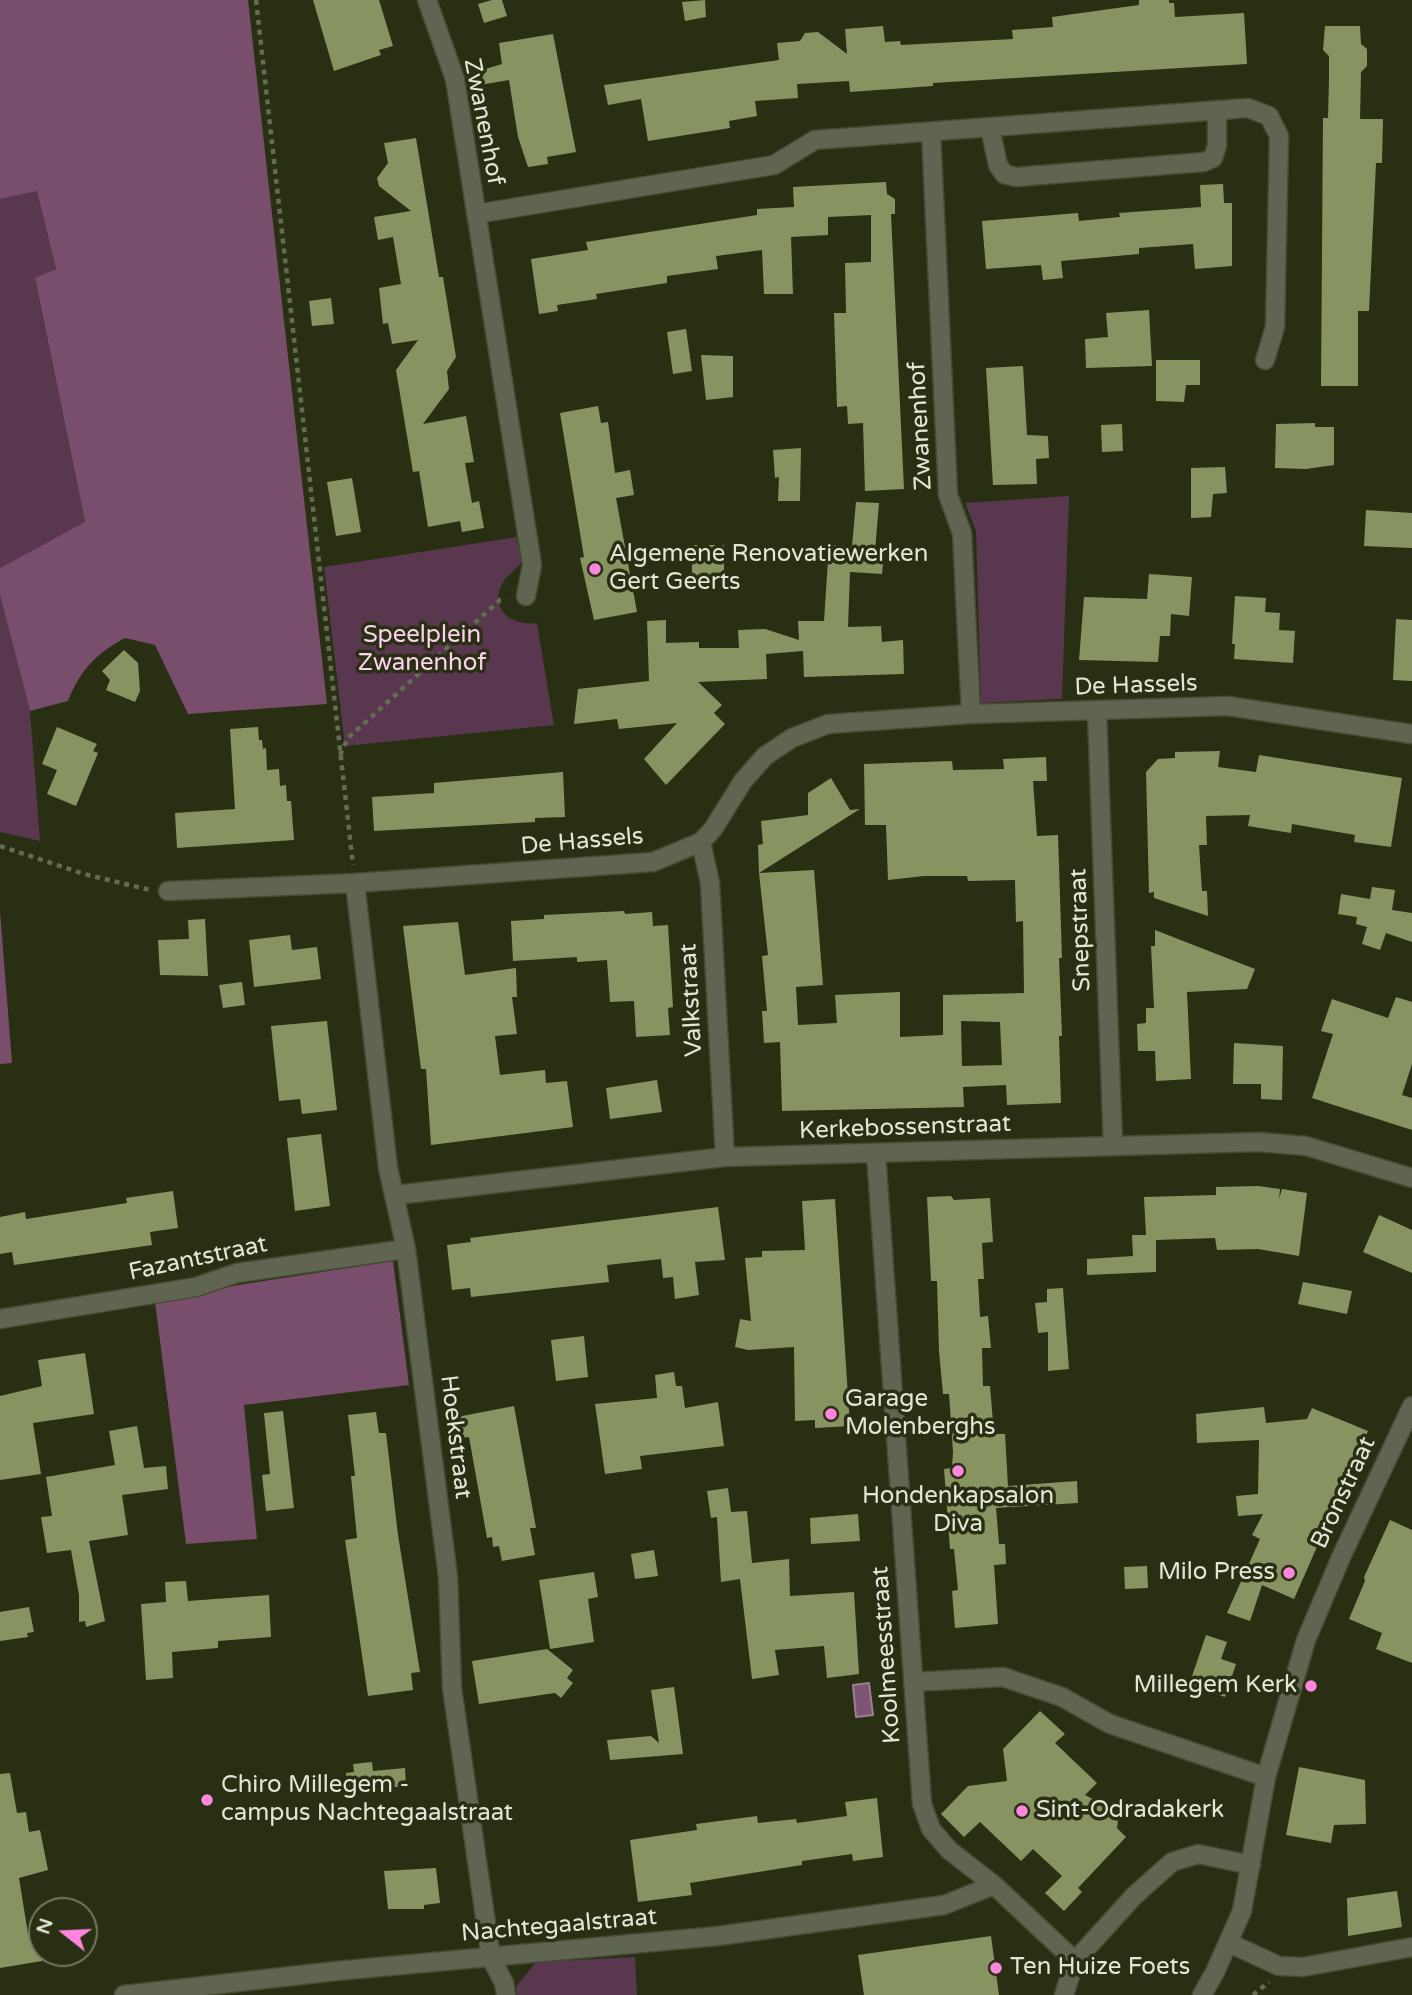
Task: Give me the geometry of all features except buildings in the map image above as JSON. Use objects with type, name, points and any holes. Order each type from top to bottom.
[{"type":"street","name":"Zwanenhof","points":[[427,0],[455,79],[532,565],[526,596]]},
{"type":"street","name":"Zwanenhof","points":[[476,214],[774,165],[815,140],[1248,108],[1269,116],[1279,136],[1275,327],[1265,360]]},
{"type":"street","points":[[990,128],[998,165],[1004,174],[1016,177],[1083,172],[1204,162],[1213,158],[1217,146],[1217,110]]},
{"type":"street","name":"Zwanenhof","points":[[932,132],[948,495],[962,533],[971,714]]},
{"type":"street","name":"De Hassels","points":[[169,891],[355,883],[653,862],[701,842],[713,829],[743,781],[765,756],[792,738],[828,724],[971,714],[1228,706],[1412,734]]},
{"type":"street","name":"Snepstraat","points":[[1097,712],[1114,1145]]},
{"type":"street","name":"Valkstraat","points":[[701,842],[710,883],[725,1157]]},
{"type":"street","name":"Hoekstraat","points":[[355,883],[388,1168],[406,1250],[448,1577],[452,1688],[491,1958],[504,1983],[506,1995]]},
{"type":"street","name":"Kerkebossenstraat","points":[[396,1195],[725,1157],[1259,1142],[1306,1146],[1412,1178]]},
{"type":"street","name":"Koolmeesstraat","points":[[876,1154],[922,1804],[931,1829],[948,1850],[994,1885],[1075,1961]]},
{"type":"street","name":"Fazantstraat","points":[[0,1319],[196,1287],[237,1273],[406,1250]]},
{"type":"street","name":"Bronstraat","points":[[1202,1995],[1242,1911],[1266,1777],[1306,1640],[1342,1555],[1412,1406]]},
{"type":"street","points":[[913,1682],[1003,1677],[1062,1697],[1110,1724],[1266,1777]]},
{"type":"street","points":[[1064,1995],[1075,1961],[1134,1896],[1172,1861],[1198,1854],[1251,1865]]},
{"type":"street","name":"Nachtegaalstraat","points":[[124,1995],[718,1936],[944,1905],[994,1885]]},
{"type":"street","points":[[1229,1943],[1279,1966],[1291,1967],[1412,1947]]},
{"type":"path","points":[[256,0],[355,883]]},
{"type":"path","points":[[340,756],[348,738],[500,600],[526,596]]},
{"type":"path","points":[[0,846],[137,888],[169,891]]},
{"type":"green space","points":[[37,190],[56,269],[35,279],[85,523],[0,568],[0,199]]},
{"type":"green space","points":[[1069,496],[1062,699],[981,703],[976,531],[965,503]]},
{"type":"green space","name":"Speelplein Zwanenhof","points":[[517,537],[521,562],[504,581],[499,602],[501,609],[512,619],[537,623],[554,725],[345,746],[324,567]]},
{"type":"green space","points":[[0,595],[30,711],[40,841],[0,832]]},
{"type":"green space","points":[[635,1957],[637,1995],[517,1995],[516,1987],[536,1962]]},
{"type":"shaded area","points":[[0,0],[248,0],[327,704],[188,714],[155,645],[125,638],[90,664],[78,680],[68,701],[30,711],[0,595],[0,568],[85,522],[35,278],[56,269],[37,191],[0,199]]},
{"type":"shaded area","points":[[0,911],[12,1063],[0,1064]]},
{"type":"shaded area","points":[[393,1261],[409,1385],[244,1405],[257,1539],[186,1544],[155,1302],[238,1285]]},
{"type":"shaded area","points":[[869,1683],[873,1715],[856,1717],[853,1685]]},
{"type":"place","name":"Algemene Renovatiewerken Gert Geerts","points":[[595,569]]},
{"type":"place","name":"Garage Molenberghs","points":[[831,1414]]},
{"type":"place","name":"Hondenkapsalon Diva","points":[[958,1471]]},
{"type":"place","name":"Milo Press","points":[[1289,1573]]},
{"type":"place","name":"Millegem Kerk","points":[[1311,1686]]},
{"type":"place","name":"Chiro Millegem - campus Nachtegaalstraat","points":[[207,1800]]},
{"type":"place","name":"Sint-Odradakerk","points":[[1022,1811]]},
{"type":"place","name":"Ten Huize Foets","points":[[996,1968]]}]
